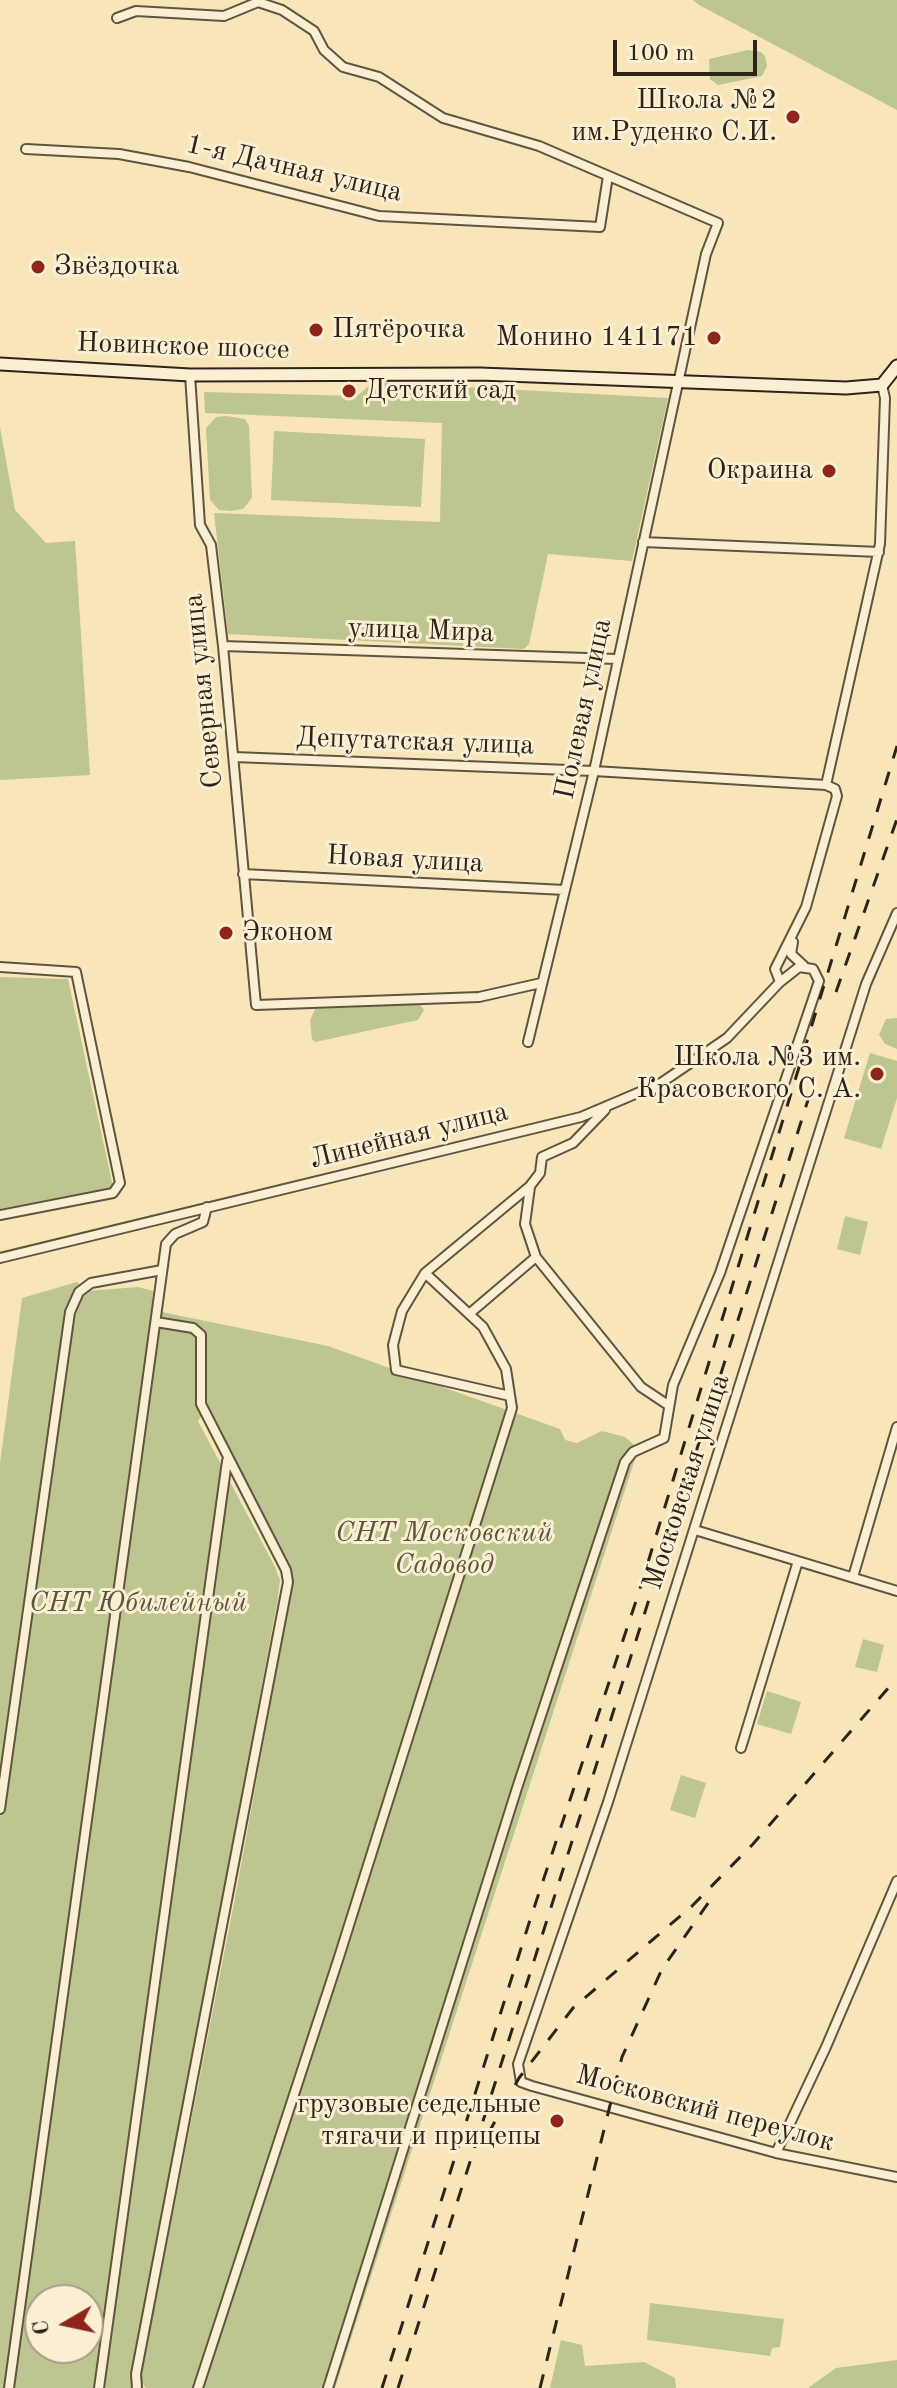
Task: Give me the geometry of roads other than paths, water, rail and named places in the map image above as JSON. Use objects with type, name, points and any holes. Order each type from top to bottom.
[{"type":"main road","name":"Новинское шоссе","points":[[0,364],[190,375],[480,374],[680,383],[885,387]]},
{"type":"main road","points":[[885,387],[897,366]]},
{"type":"street","points":[[117,18],[136,11],[224,16],[258,2],[282,10],[314,31],[324,50],[343,67],[379,77],[443,118],[539,146],[608,176]]},
{"type":"street","name":"1-я Дачная улица","points":[[26,149],[119,154],[189,167],[379,216],[600,227],[608,176]]},
{"type":"street","name":"Полевая улица","points":[[528,1042],[594,771],[706,254],[718,223],[608,176]]},
{"type":"street","name":"Северная улица","points":[[190,375],[200,525],[211,545],[223,646],[256,1005],[479,997],[541,983]]},
{"type":"street","points":[[328,2388],[517,1788],[625,1462],[633,1452],[664,1438],[668,1405],[720,1273],[814,1002],[817,972],[791,954],[835,810],[835,789],[826,785],[879,552],[885,387]]},
{"type":"street","points":[[643,542],[879,552]]},
{"type":"street","name":"улица Мира","points":[[223,646],[617,659]]},
{"type":"street","name":"Депутатская улица","points":[[234,757],[594,771],[826,785]]},
{"type":"street","name":"Новая улица","points":[[243,874],[565,890]]},
{"type":"street","name":"Московская улица","points":[[518,2064],[608,1802],[861,998],[884,936],[897,913]]},
{"type":"street","points":[[797,930],[775,969],[779,977],[805,966]]},
{"type":"street","points":[[0,967],[76,972],[120,1183],[113,1193],[0,1215]]},
{"type":"street","name":"Линейная улица","points":[[0,1258],[605,1110],[661,1083],[708,1052],[753,1014],[779,977]]},
{"type":"street","points":[[510,1396],[396,1370],[395,1333],[414,1287],[425,1273],[530,1186],[540,1173],[542,1157],[573,1143],[605,1110]]},
{"type":"street","points":[[530,1186],[525,1224],[536,1257],[641,1387],[668,1405]]},
{"type":"street","points":[[9,2388],[162,1270],[168,1240],[203,1222],[207,1207]]},
{"type":"street","points":[[469,1314],[536,1257]]},
{"type":"street","points":[[0,1809],[70,1312],[79,1292],[91,1283],[162,1270]]},
{"type":"street","points":[[198,2388],[343,1946],[512,1408],[506,1369],[483,1327],[425,1273]]},
{"type":"street","points":[[137,2388],[136,2374],[288,1582],[286,1570],[227,1461],[199,1398],[201,1335],[193,1328],[156,1322]]},
{"type":"street","points":[[853,1577],[897,1427]]},
{"type":"street","points":[[99,2388],[227,1461]]},
{"type":"street","points":[[695,1530],[897,1591]]},
{"type":"street","points":[[741,1748],[798,1561]]},
{"type":"street","points":[[776,2153],[826,2047],[897,1881]]},
{"type":"street","name":"Московский переулок","points":[[518,2064],[521,2082],[532,2086],[776,2153],[897,2177]]},
{"type":"railway","points":[[382,2388],[530,1920],[638,1595],[897,746]]},
{"type":"railway","points":[[836,992],[897,819]]},
{"type":"railway","points":[[398,2388],[808,1100]]},
{"type":"railway","points":[[488,2134],[519,2078],[573,2008],[692,1906],[753,1844],[897,1678]]},
{"type":"railway","points":[[540,2388],[622,2057],[662,1969],[711,1899]]},
{"type":"place","name":"Школа №2 им.Руденко С.И.","points":[[793,117]]},
{"type":"place","name":"Звёздочка","points":[[38,267]]},
{"type":"place","name":"Пятёрочка","points":[[316,330]]},
{"type":"place","name":"Монино 141171","points":[[714,338]]},
{"type":"place","name":"Детский сад","points":[[349,391]]},
{"type":"place","name":"Окраина","points":[[829,471]]},
{"type":"place","name":"Эконом","points":[[226,933]]},
{"type":"place","name":"Школа №3 им. Красовского С. А.","points":[[877,1074]]},
{"type":"place","name":"грузовые седельные тягачи и прицепы","points":[[557,2121]]},
{"type":"park label","name":"СНТ Московский Садовод","points":[[444,1550]]},
{"type":"park label","name":"СНТ Юбилейный","points":[[138,1604]]}]
